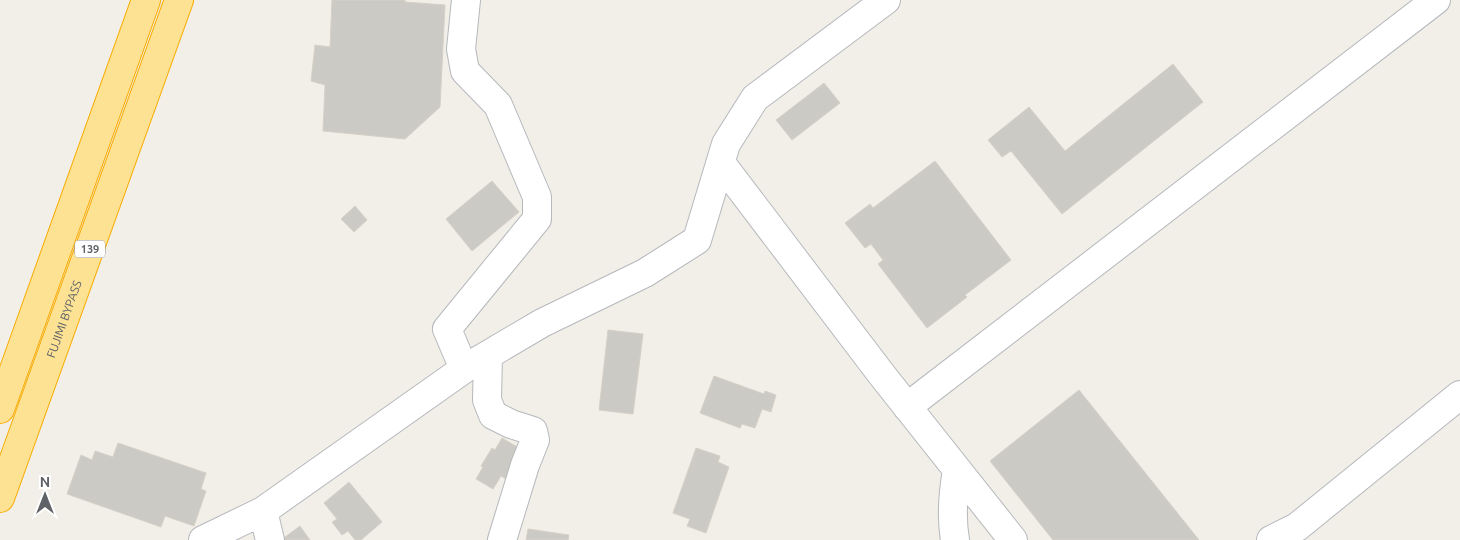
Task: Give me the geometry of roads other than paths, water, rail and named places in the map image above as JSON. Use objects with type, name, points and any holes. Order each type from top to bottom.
[{"type":"highway","name":"139","points":[[0,409],[146,0]]},
{"type":"highway","name":"FUJIMI BYPASS","points":[[0,498],[179,0]]},
{"type":"street","points":[[464,369],[447,328],[537,219],[537,197],[498,104],[465,71],[461,49],[466,0]]},
{"type":"street","points":[[203,540],[263,511],[464,369],[542,323],[645,273],[697,240],[726,144],[755,98],[886,0]]},
{"type":"street","points":[[907,407],[1436,0]]},
{"type":"street","points":[[721,163],[907,407],[1013,540]]},
{"type":"street","points":[[488,355],[488,400],[493,415],[533,431],[535,440],[525,464],[502,540]]},
{"type":"street","points":[[1270,540],[1297,527],[1460,395]]},
{"type":"street","points":[[955,540],[953,510],[957,470]]},
{"type":"street","points":[[263,511],[270,540]]}]
